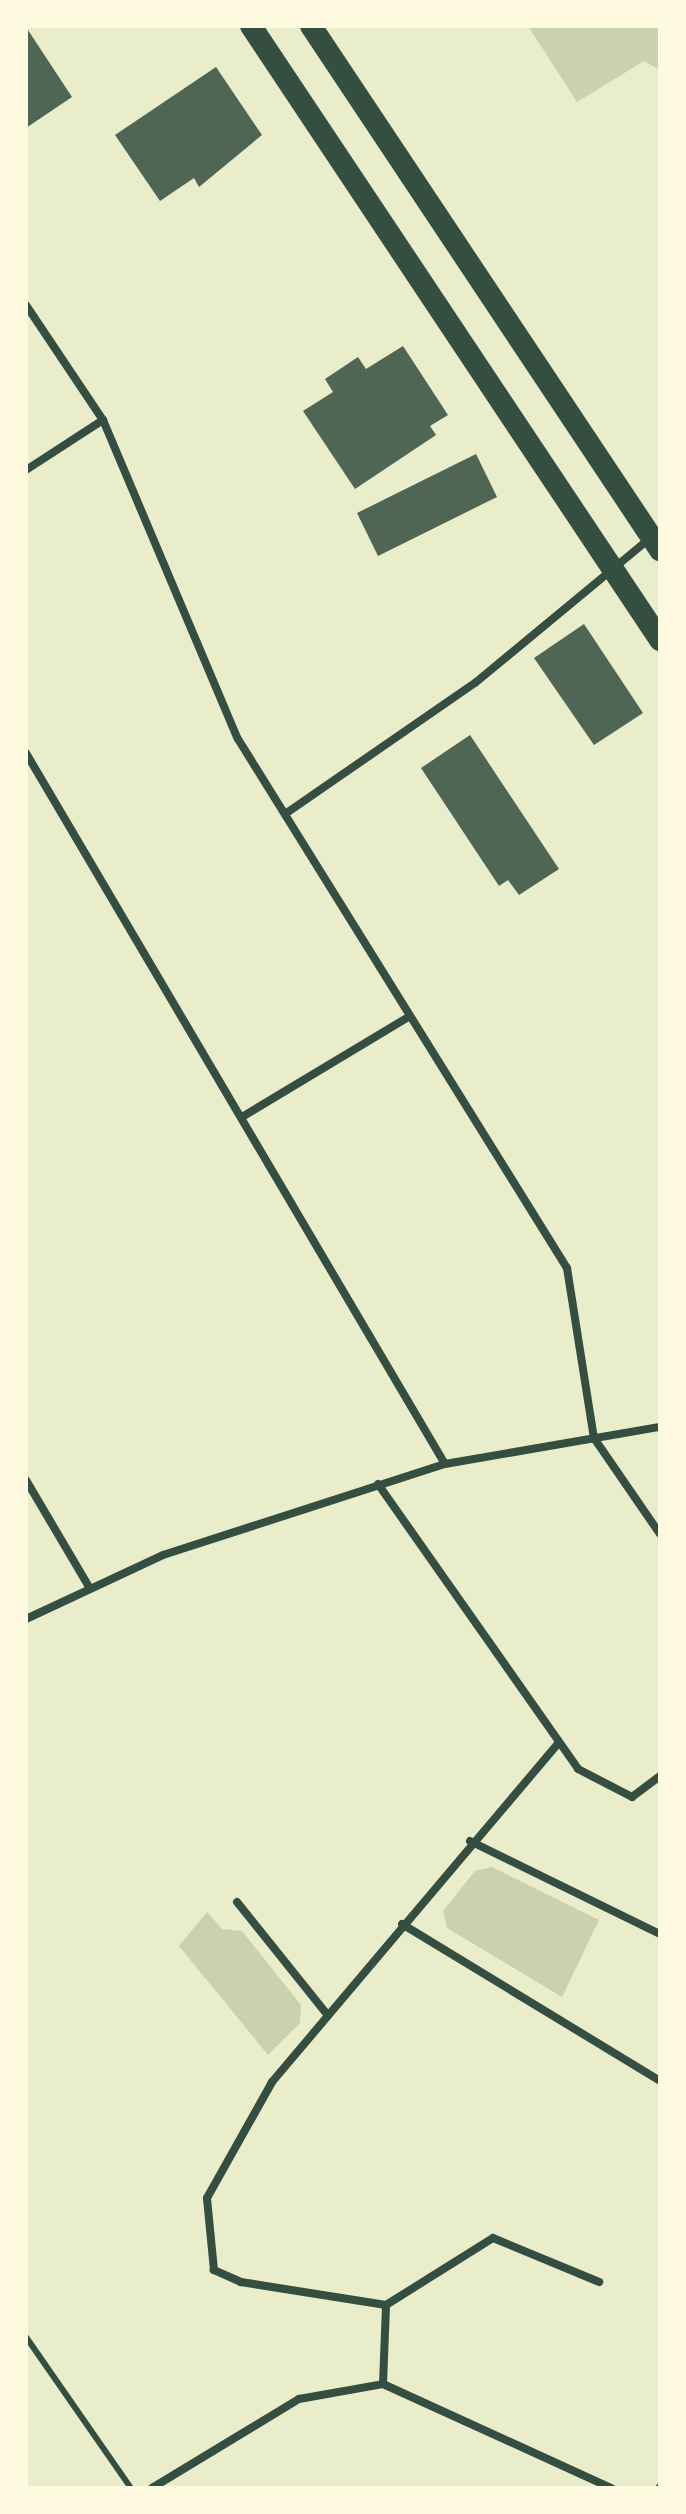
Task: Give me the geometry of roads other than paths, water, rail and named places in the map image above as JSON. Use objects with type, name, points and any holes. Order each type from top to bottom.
[{"type":"highway","points":[[251,26],[660,640]]},
{"type":"highway","points":[[311,26],[657,538]]},
{"type":"street","points":[[26,305],[103,420],[218,696],[407,1018],[567,1268],[594,1438],[660,1534]]},
{"type":"street","points":[[26,470],[103,420]]},
{"type":"street","points":[[285,814],[364,766],[657,538]]},
{"type":"street","points":[[26,753],[445,1464]]},
{"type":"street","points":[[242,1117],[407,1018]]},
{"type":"street","points":[[26,1619],[89,1587],[378,1484],[445,1464],[660,1427]]},
{"type":"street","points":[[26,1480],[89,1587]]},
{"type":"street","points":[[378,1484],[578,1769],[632,1797],[660,1776]]},
{"type":"street","points":[[558,1743],[470,1841],[272,2082],[207,2198],[205,2237],[214,2270],[241,2282],[386,2305],[493,2238],[599,2282]]},
{"type":"street","points":[[470,1841],[660,1934]]},
{"type":"street","points":[[237,1902],[326,2013]]},
{"type":"street","points":[[402,1924],[660,2081]]},
{"type":"street","points":[[383,2384],[386,2305]]},
{"type":"street","points":[[152,2488],[299,2399],[383,2384],[611,2488]]},
{"type":"lane","points":[[26,2337],[131,2488]]}]
